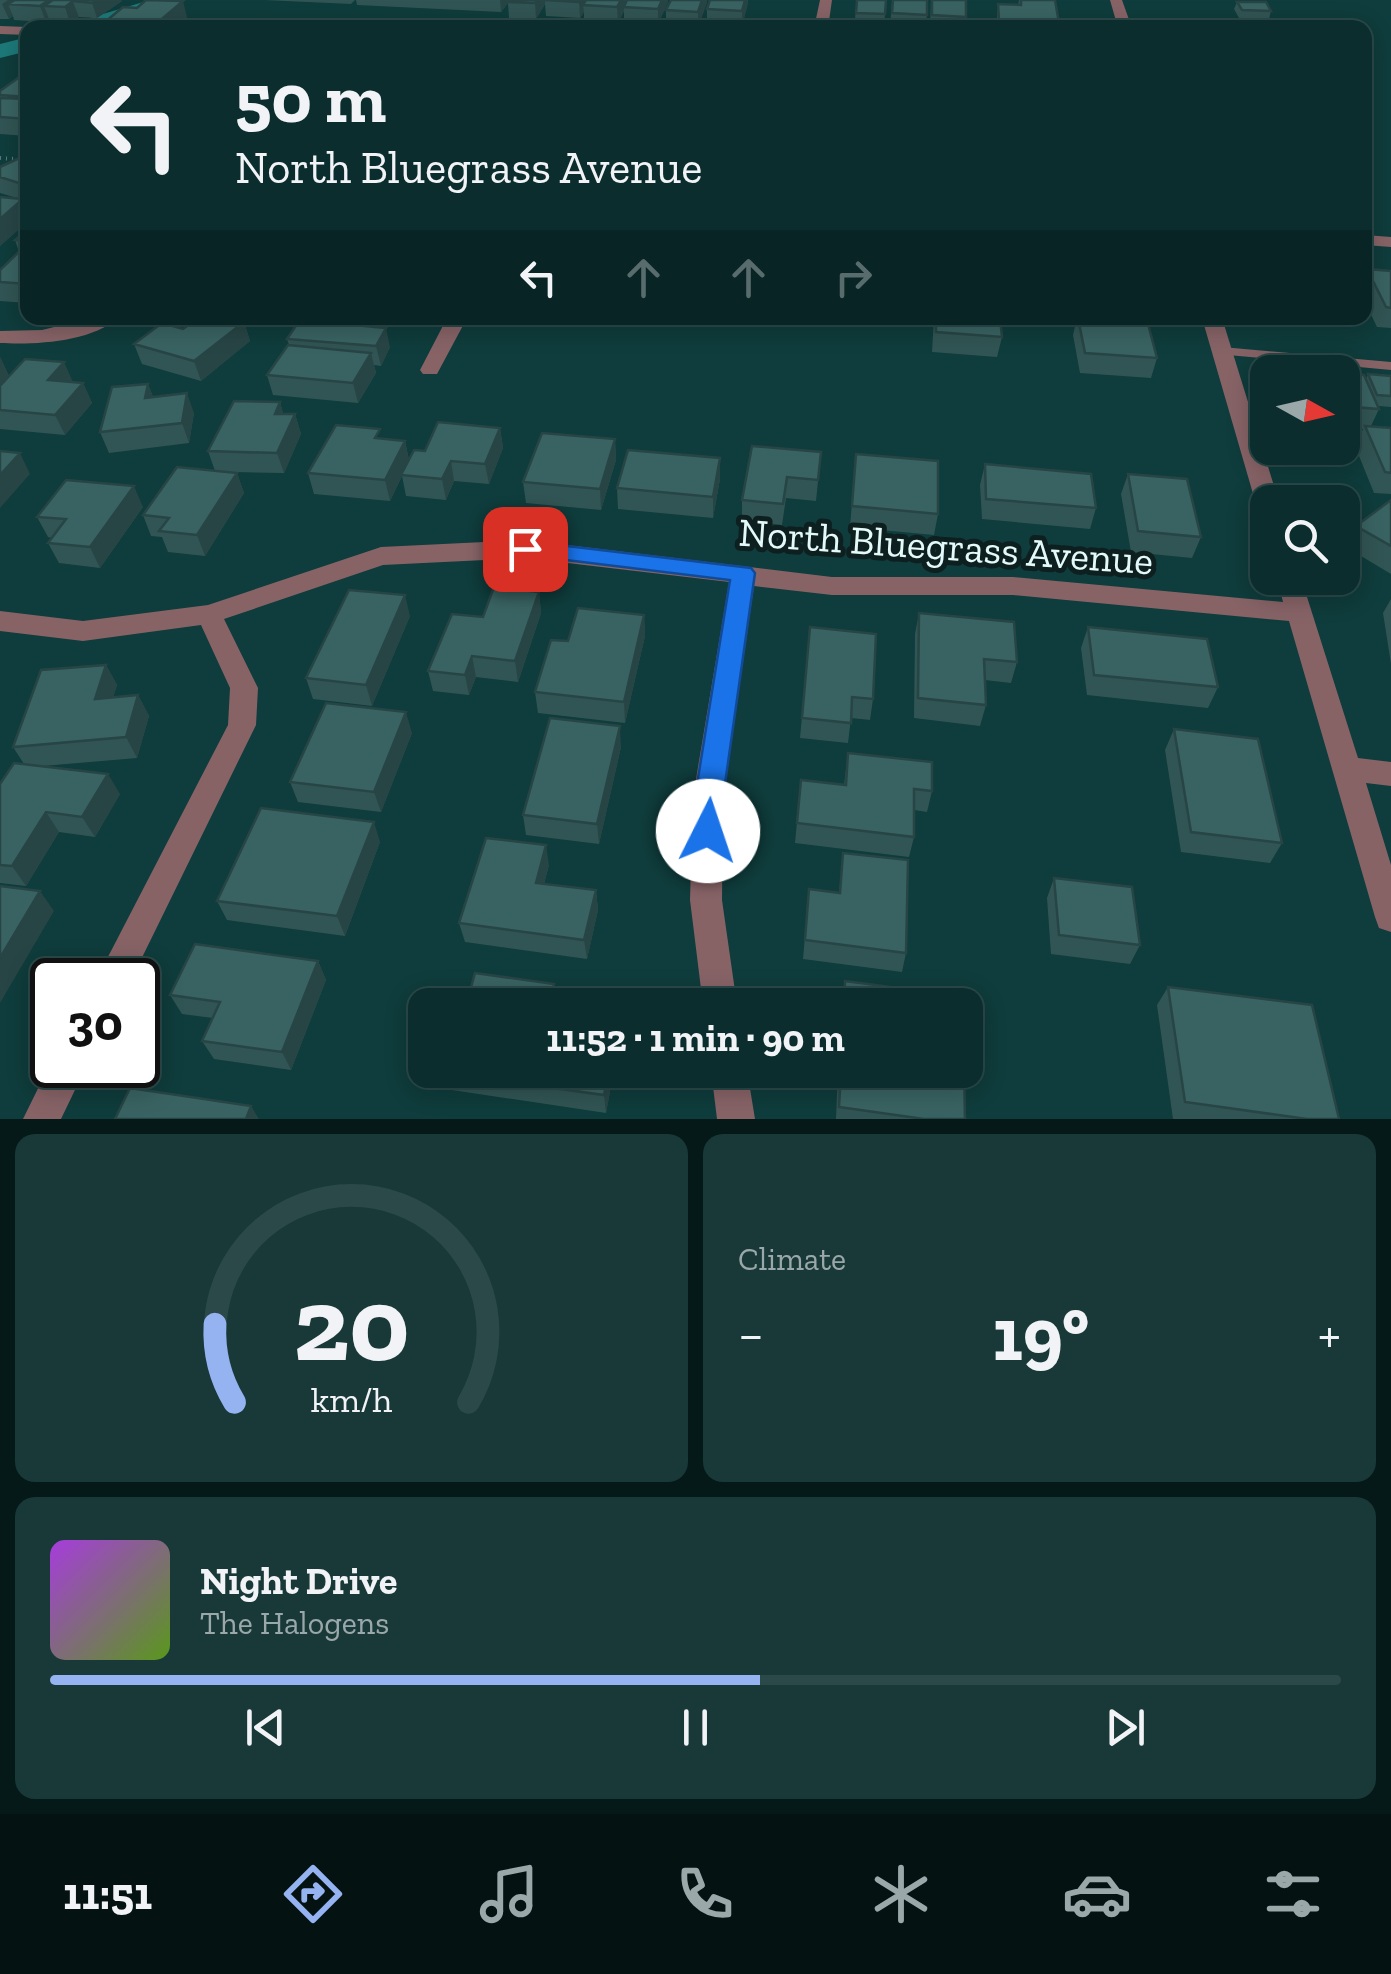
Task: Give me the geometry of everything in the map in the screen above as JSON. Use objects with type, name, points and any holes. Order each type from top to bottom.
[{"type":"street","points":[[0,336],[36,340],[90,325]]},
{"type":"street","points":[[430,370],[453,325]]},
{"type":"street","points":[[1214,325],[1262,485]]},
{"type":"street","name":"North Bluegrass Avenue","points":[[0,621],[83,631],[209,614],[381,556],[525,549],[832,586],[1014,586],[1300,612]]},
{"type":"street","points":[[718,988],[706,900],[708,797],[743,573]]},
{"type":"street","points":[[1294,595],[1391,917]]},
{"type":"street","points":[[124,958],[242,725],[244,688],[209,614]]},
{"type":"street","points":[[1346,769],[1391,774]]},
{"type":"street","points":[[42,1119],[58,1088]]},
{"type":"street","points":[[732,1088],[736,1119]]},
{"type":"lane","points":[[1222,351],[1391,366]]},
{"type":"building","points":[[15,0],[49,0],[40,6],[8,4]]},
{"type":"building","points":[[53,0],[96,0],[73,1],[65,7],[44,6]]},
{"type":"building","points":[[146,0],[183,1],[161,20],[107,20],[123,7],[137,8]]},
{"type":"building","points":[[509,0],[537,0],[535,3]]},
{"type":"building","points":[[586,0],[621,0],[617,7],[583,5]]},
{"type":"building","points":[[627,0],[662,0],[658,9],[624,7]]},
{"type":"building","points":[[671,0],[702,0],[698,12],[666,10]]},
{"type":"building","points":[[710,0],[745,0],[742,11],[707,9]]},
{"type":"building","points":[[857,0],[886,0],[885,14],[856,13]]},
{"type":"building","points":[[893,0],[927,0],[927,15],[892,13]]},
{"type":"building","points":[[932,0],[966,0],[966,17],[932,15]]},
{"type":"building","points":[[1021,0],[1055,0],[1058,20],[999,20],[998,4],[1021,5]]},
{"type":"building","points":[[1237,2],[1266,2],[1271,11],[1242,10]]},
{"type":"building","points":[[20,78],[20,96],[0,95],[0,91]]},
{"type":"building","points":[[0,98],[20,99],[20,118],[0,117]]},
{"type":"building","points":[[20,158],[20,183],[0,177],[0,167]]},
{"type":"building","points":[[0,197],[20,199],[20,202],[0,219]]},
{"type":"building","points":[[20,251],[20,283],[0,282],[0,270]]},
{"type":"building","points":[[1372,269],[1391,271],[1391,308],[1386,307],[1372,279]]},
{"type":"building","points":[[159,325],[183,329],[188,325],[240,325],[194,361],[134,344]]},
{"type":"building","points":[[296,325],[386,328],[376,346],[287,339]]},
{"type":"building","points":[[936,325],[1001,325],[1002,337],[936,332]]},
{"type":"building","points":[[1079,325],[1148,325],[1157,358],[1085,353]]},
{"type":"building","points":[[288,345],[371,353],[353,383],[267,375]]},
{"type":"building","points":[[25,359],[64,362],[48,380],[83,383],[55,415],[0,410],[0,386]]},
{"type":"building","points":[[1368,374],[1391,376],[1391,396],[1377,395]]},
{"type":"building","points":[[1360,375],[1364,375],[1379,409],[1360,407]]},
{"type":"building","points":[[148,384],[145,398],[187,393],[182,423],[100,432],[112,387]]},
{"type":"building","points":[[234,401],[280,402],[275,414],[295,414],[277,453],[208,451]]},
{"type":"building","points":[[438,422],[500,428],[485,464],[451,461],[442,479],[401,475],[414,450],[425,451]]},
{"type":"building","points":[[336,425],[380,429],[375,438],[405,441],[385,480],[308,473]]},
{"type":"building","points":[[1365,426],[1391,428],[1391,473],[1385,472]]},
{"type":"building","points":[[542,433],[615,439],[600,489],[523,482]]},
{"type":"building","points":[[752,446],[821,452],[818,480],[787,477],[783,504],[742,500]]},
{"type":"building","points":[[628,450],[720,458],[713,497],[617,488]]},
{"type":"building","points":[[0,451],[20,453],[0,475]]},
{"type":"building","points":[[856,454],[938,461],[938,514],[852,506]]},
{"type":"building","points":[[985,464],[1091,474],[1096,508],[986,499]]},
{"type":"building","points":[[177,467],[237,473],[197,535],[159,531],[169,518],[143,515]]},
{"type":"building","points":[[1128,474],[1187,479],[1201,537],[1138,531]]},
{"type":"building","points":[[66,480],[134,486],[90,547],[48,543],[66,519],[37,517]]},
{"type":"building","points":[[1391,500],[1391,546],[1360,528],[1360,523]]},
{"type":"building","points":[[494,587],[539,592],[515,661],[472,656],[465,675],[428,671],[452,614],[483,617]]},
{"type":"building","points":[[349,590],[405,595],[366,685],[306,678]]},
{"type":"building","points":[[578,608],[644,615],[624,702],[535,692],[551,640],[568,641]]},
{"type":"building","points":[[919,613],[1014,622],[1017,662],[984,659],[986,705],[918,698]]},
{"type":"building","points":[[810,627],[876,634],[873,699],[852,697],[851,723],[802,718]]},
{"type":"building","points":[[1088,627],[1207,639],[1218,687],[1094,675]]},
{"type":"building","points":[[106,665],[95,699],[138,695],[126,737],[13,747],[41,670]]},
{"type":"building","points":[[326,703],[406,712],[374,792],[290,782]]},
{"type":"building","points":[[550,718],[620,726],[597,824],[523,815]]},
{"type":"building","points":[[1174,729],[1258,739],[1282,843],[1191,832]]},
{"type":"building","points":[[848,753],[932,762],[932,791],[914,789],[914,837],[797,823],[801,780],[846,785]]},
{"type":"building","points":[[14,763],[108,774],[82,817],[46,812],[12,866],[0,865],[0,784]]},
{"type":"building","points":[[261,808],[374,822],[337,916],[217,901]]},
{"type":"building","points":[[486,838],[546,845],[536,883],[596,890],[584,940],[459,923]]},
{"type":"building","points":[[843,853],[908,860],[906,953],[805,940],[809,889],[840,893]]},
{"type":"building","points":[[1054,878],[1132,887],[1140,945],[1059,935]]},
{"type":"building","points":[[0,886],[40,891],[0,958]]},
{"type":"building","points":[[195,944],[318,961],[282,1052],[202,1041],[220,1002],[170,995]]},
{"type":"building","points":[[475,973],[554,984],[553,988],[471,988]]},
{"type":"building","points":[[845,981],[898,988],[845,988]]},
{"type":"building","points":[[1168,987],[1312,1005],[1339,1119],[1307,1119],[1185,1102]]},
{"type":"building","points":[[130,1088],[251,1106],[246,1119],[115,1119]]},
{"type":"building","points":[[554,1088],[605,1088],[604,1095]]},
{"type":"building","points":[[840,1088],[964,1088],[965,1119],[924,1119],[839,1107]]},
{"type":"waterway","points":[[107,20],[172,0]]},
{"type":"waterway","points":[[0,51],[20,46]]},
{"type":"route","points":[[525,549],[743,573],[708,797],[708,831]]}]
